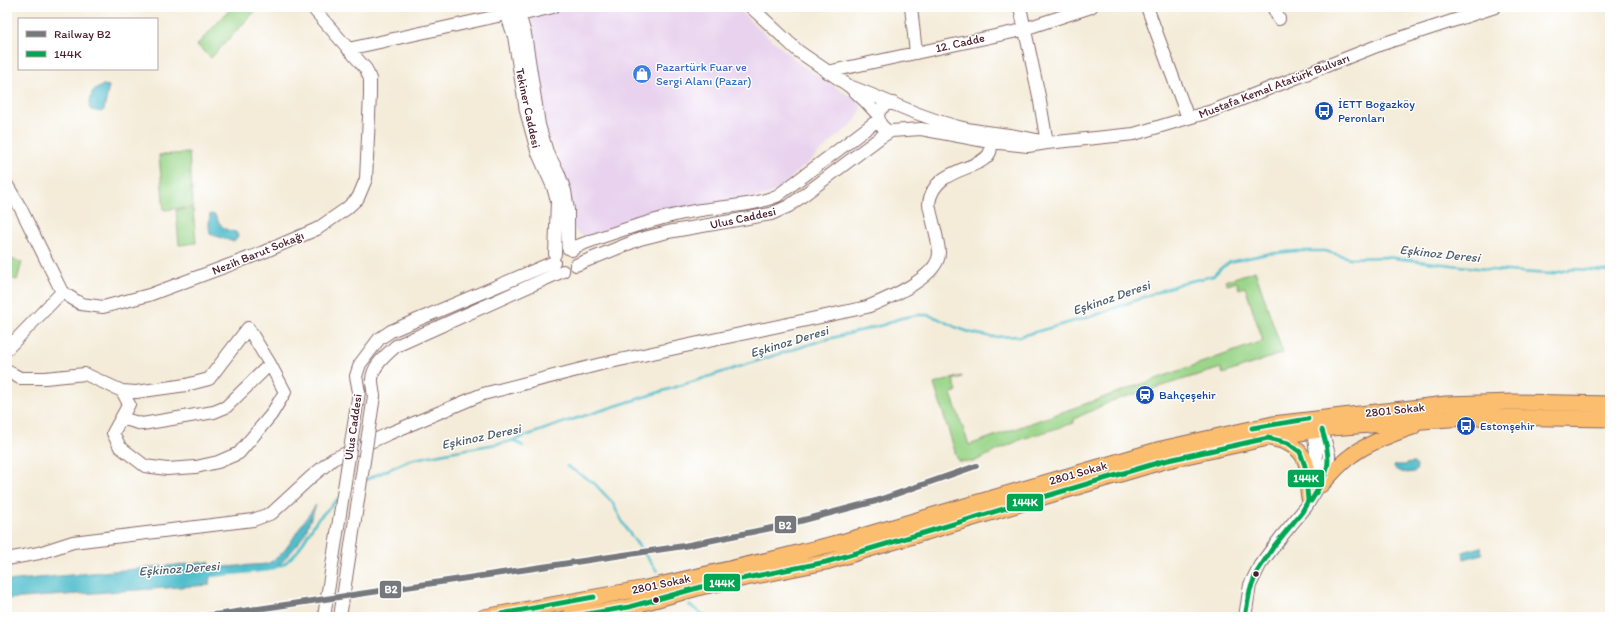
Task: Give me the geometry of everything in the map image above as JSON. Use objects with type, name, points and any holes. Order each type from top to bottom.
[{"type":"main road","name":"2801 Sokak","points":[[569,617],[629,607],[701,588],[826,562],[1164,461],[1316,426],[1446,404],[1520,402],[1610,404]]},
{"type":"main road","name":"2801 Sokak","points":[[484,617],[663,584],[845,541],[1161,449],[1272,424],[1316,426],[1484,417],[1610,419]]},
{"type":"main road","points":[[1321,485],[1352,456],[1372,443],[1397,432],[1435,420]]},
{"type":"main road","points":[[1268,438],[1285,441],[1294,447],[1304,458],[1307,467],[1308,503]]},
{"type":"main road","points":[[629,607],[627,605],[628,599],[652,592],[663,584]]},
{"type":"street","name":"Nezih Barut Sokağı","points":[[62,292],[81,304],[104,307],[149,295],[259,254],[317,229],[346,209],[358,198],[366,179],[370,79],[366,69],[312,7]]},
{"type":"street","points":[[348,49],[512,11],[553,7]]},
{"type":"street","points":[[751,7],[798,51],[849,86],[866,102],[878,117],[883,128],[894,130],[904,124],[906,120],[904,110],[897,104],[884,104],[879,111],[878,117]]},
{"type":"street","points":[[911,7],[916,53]]},
{"type":"street","points":[[1020,7],[1039,96],[1047,143]]},
{"type":"street","name":"12. Cadde","points":[[827,72],[1024,29],[1091,7]]},
{"type":"street","points":[[1148,7],[1188,118]]},
{"type":"street","points":[[1273,7],[1279,19]]},
{"type":"street","name":"Mustafa Kemal Atatürk Bulvarı","points":[[894,130],[921,128],[990,138],[1028,146],[1134,134],[1212,111],[1382,44],[1495,7]]},
{"type":"street","name":"Tekiner Caddesi","points":[[512,11],[525,34],[539,125],[547,152],[558,172],[565,191],[568,210],[570,249]]},
{"type":"street","name":"Tekiner Caddesi","points":[[512,11],[514,36],[525,106],[537,151],[556,193],[557,201],[554,258]]},
{"type":"street","name":"Mustafa Kemal Atatürk Bulvarı","points":[[849,86],[897,104],[928,118],[963,128],[990,138]]},
{"type":"street","name":"Ulus Caddesi","points":[[324,617],[359,392],[356,376],[360,364],[379,339],[391,331],[554,258],[561,249],[570,249],[648,222],[686,213],[766,201],[777,196],[878,117]]},
{"type":"street","name":"Ulus Caddesi","points":[[340,617],[374,396],[372,378],[384,356],[396,346],[564,271],[571,270],[576,265],[647,237],[771,214],[779,211],[789,206],[880,137],[894,130]]},
{"type":"street","points":[[7,559],[39,553],[72,542],[253,520],[272,513],[310,478],[333,460],[388,434],[483,394],[600,364],[867,307],[886,299],[920,280],[937,262],[939,253],[929,204],[930,196],[933,189],[952,173],[986,158],[990,152],[990,138]]},
{"type":"street","points":[[7,185],[21,209],[62,292],[7,349]]},
{"type":"street","points":[[570,249],[578,258],[576,265]]},
{"type":"street","points":[[554,258],[557,268],[564,271]]},
{"type":"street","points":[[7,371],[20,378],[45,378],[85,374],[122,391],[136,392],[153,390],[209,379],[248,328],[285,392],[271,415],[239,453],[218,462],[196,467],[166,469],[145,466],[120,448],[113,433],[129,404],[122,391]]},
{"type":"street","points":[[121,418],[142,424],[214,412],[226,407],[270,364]]},
{"type":"street","points":[[1245,617],[1250,585],[1260,565],[1308,503],[1321,485],[1328,471],[1329,463],[1327,444],[1316,426]]},
{"type":"street","points":[[1308,503],[1314,486],[1317,463],[1316,426]]},
{"type":"street","points":[[629,607],[641,617]]},
{"type":"shaded area","points":[[570,7],[738,7],[750,21],[801,65],[857,101],[861,106],[861,112],[854,122],[778,189],[764,196],[646,216],[589,237],[583,236],[577,233],[572,225],[563,171],[555,149],[548,138],[540,105],[543,99],[531,16]]},
{"type":"green space","points":[[232,7],[259,7],[211,58],[197,45]]},
{"type":"green space","points":[[189,153],[193,207],[164,210],[159,155]]},
{"type":"green space","points":[[193,209],[196,243],[179,245],[176,210]]},
{"type":"green space","points":[[7,258],[22,262],[17,280],[7,277]]},
{"type":"green space","points":[[1255,271],[1283,353],[1223,374],[1221,368],[1112,401],[1074,419],[1074,423],[1022,439],[973,462],[958,461],[934,384],[962,376],[953,380],[957,391],[951,394],[969,445],[1263,341],[1245,287],[1239,289],[1237,282],[1227,285],[1225,281]]},
{"type":"water","points":[[103,85],[109,86],[104,110],[101,112],[91,110],[89,107],[92,92]]},
{"type":"water","points":[[210,214],[215,215],[225,229],[236,232],[238,236],[234,242],[210,234]]},
{"type":"water","points":[[1414,463],[1417,466],[1416,471],[1405,472],[1394,468],[1395,465]]},
{"type":"water","points":[[316,505],[305,533],[297,545],[280,564],[271,569],[210,576],[209,585],[7,599],[7,581],[209,562],[210,568],[267,564],[278,557],[287,548]]},
{"type":"water","points":[[1481,547],[1482,554],[1464,559],[1463,552]]},
{"type":"waterway","name":"Eşkinoz Deresi","points":[[365,480],[410,460],[508,442],[568,421],[820,341],[883,325],[898,319],[916,315],[927,315],[972,333],[993,337],[1021,336],[1096,315],[1182,283],[1213,276],[1230,262],[1266,254],[1296,251],[1325,251],[1350,258],[1386,257],[1493,270],[1550,274],[1572,269],[1610,271]]},
{"type":"waterway","points":[[514,441],[523,446]]},
{"type":"waterway","points":[[567,466],[594,483],[612,502],[627,530],[657,571]]},
{"type":"waterway","name":"Eşkinoz Deresi","points":[[212,576],[269,570],[284,564],[297,552],[317,520],[338,499]]},
{"type":"waterway","points":[[689,605],[707,617]]},
{"type":"rail line","name":"B2","points":[[193,617],[223,614],[684,546],[781,526],[876,501],[976,466]]},
{"type":"transit line","name":"144K","points":[[1252,428],[1308,419]]},
{"type":"transit line","name":"144K","points":[[1311,501],[1322,482],[1327,467],[1327,451],[1322,430]]},
{"type":"transit line","name":"144K","points":[[569,617],[629,607],[701,587],[826,562],[1164,461],[1268,438],[1288,443],[1300,452],[1305,466],[1308,501],[1302,512],[1274,546],[1257,572],[1250,590],[1245,617]]},
{"type":"transit line","name":"144K","points":[[484,617],[594,597]]},
{"type":"place","name":"Pazartürk Fuar ve Sergi Alanı (Pazar)","points":[[642,74]]},
{"type":"place","name":"İETT Boğazköy Peronları","points":[[1324,111]]},
{"type":"place","name":"Bahçeşehir","points":[[1145,395]]},
{"type":"place","name":"Estonşehir","points":[[1466,426]]}]
